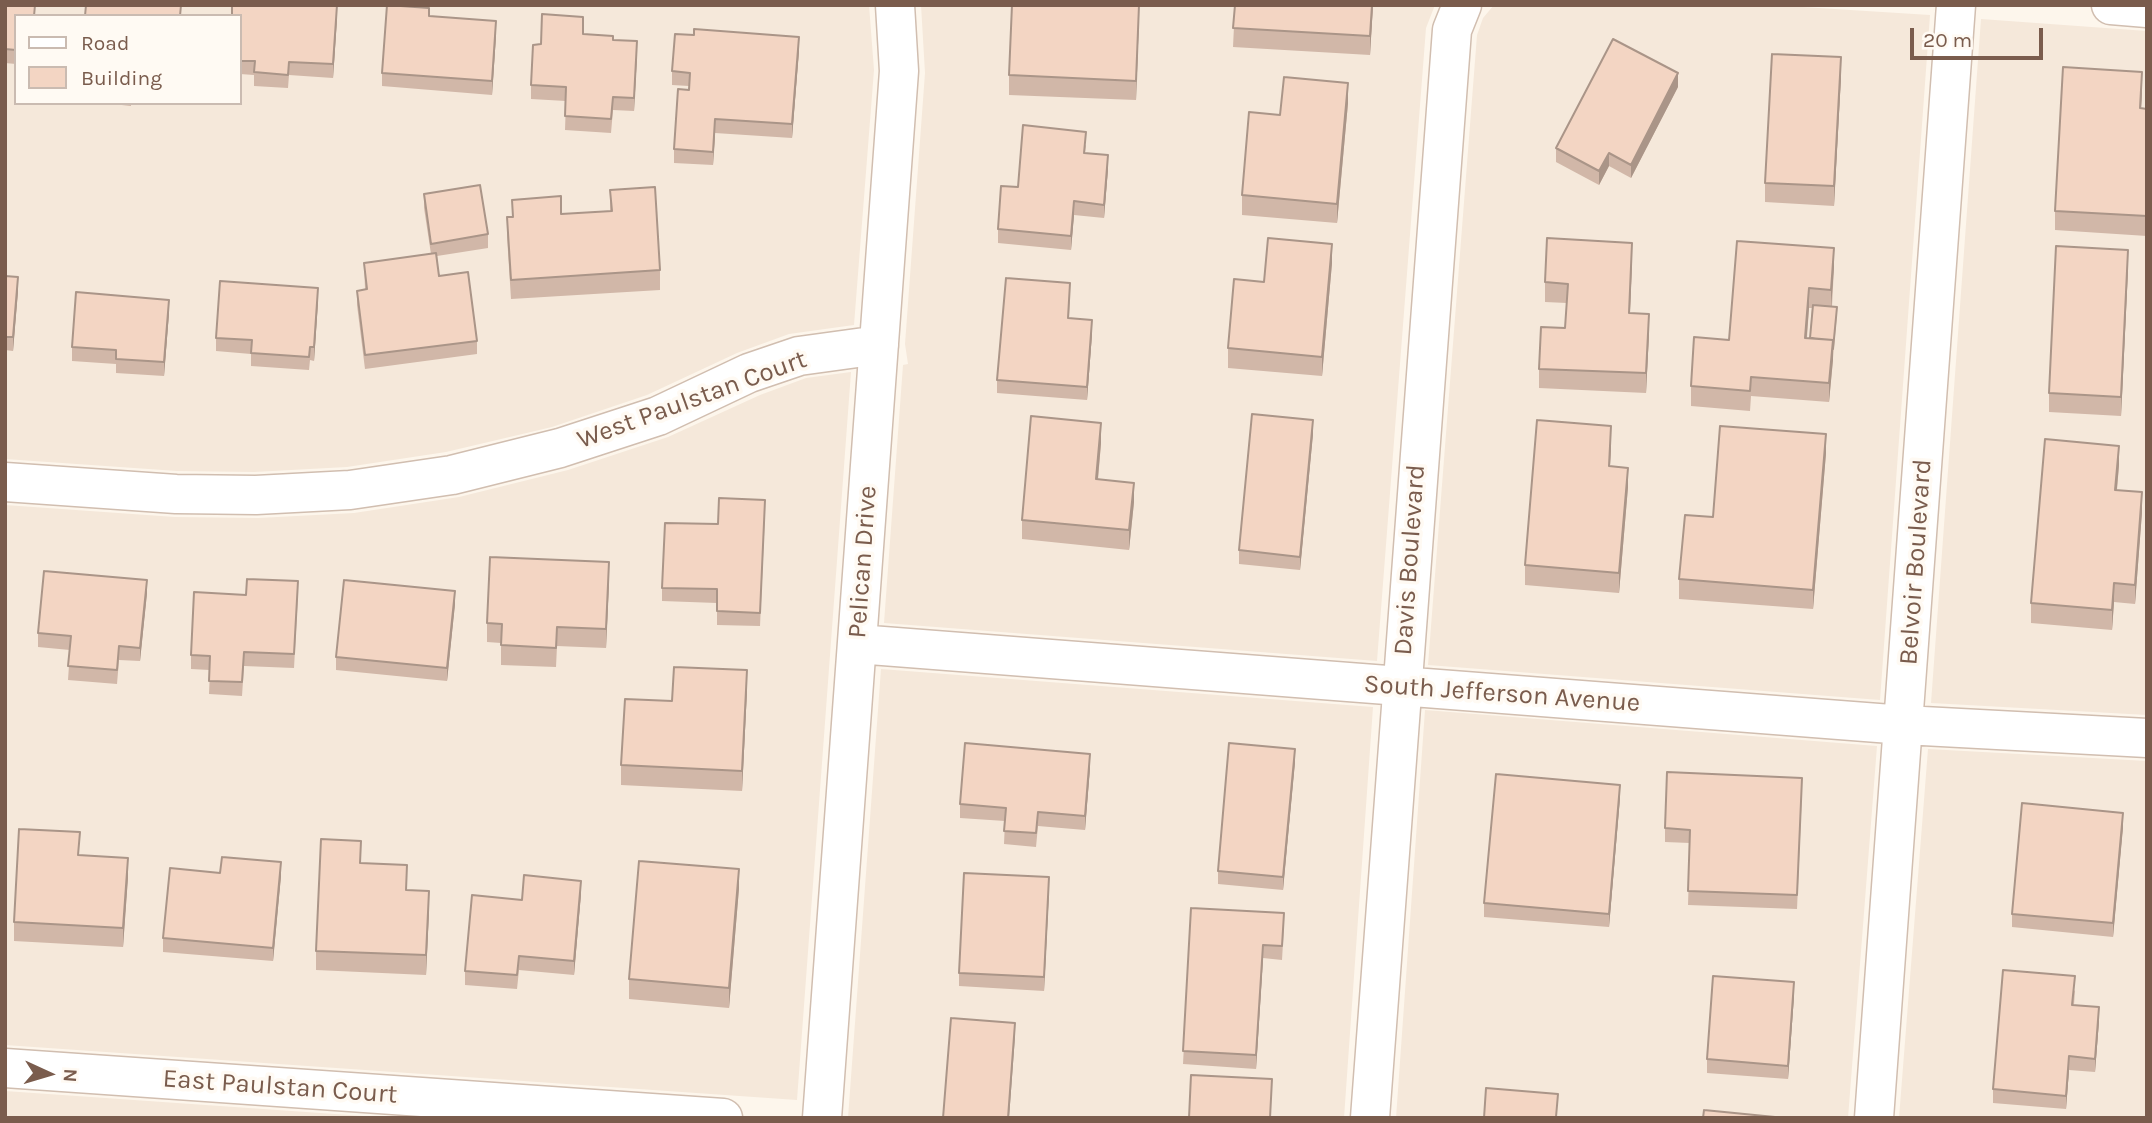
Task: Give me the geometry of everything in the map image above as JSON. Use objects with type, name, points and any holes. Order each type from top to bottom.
[{"type":"street","name":"Pelican Drive","points":[[822,1118],[899,71],[895,5]]},
{"type":"street","name":"Davis Boulevard","points":[[1370,1118],[1452,30],[1462,5]]},
{"type":"street","name":"Belvoir Boulevard","points":[[1874,1118],[1956,5]]},
{"type":"street","points":[[2111,5],[2147,8]]},
{"type":"street","name":"West Paulstan Court","points":[[5,482],[176,494],[256,495],[350,490],[452,475],[561,448],[658,416],[749,373],[799,356],[879,345]]},
{"type":"street","name":"South Jefferson Avenue","points":[[857,644],[1904,725],[2147,738]]},
{"type":"street","name":"East Paulstan Court","points":[[5,1068],[723,1118]]},
{"type":"shaded area","points":[[5,5],[869,5],[874,70],[854,325],[789,334],[737,353],[647,395],[552,427],[446,452],[347,467],[254,472],[177,471],[5,459]]},
{"type":"shaded area","points":[[921,5],[1435,5],[1426,28],[1377,661],[884,623],[903,365],[908,364],[905,344],[925,73]]},
{"type":"shaded area","points":[[1494,5],[1771,5],[1930,15],[1880,700],[1428,665],[1477,35],[1483,18]]},
{"type":"shaded area","points":[[1981,19],[2147,31],[2147,715],[1931,703]]},
{"type":"shaded area","points":[[851,372],[797,1100],[5,1045],[5,505],[175,517],[258,518],[354,513],[459,497],[568,470],[668,437],[760,395],[806,378]]},
{"type":"shaded area","points":[[881,669],[1373,707],[1344,1118],[848,1118]]},
{"type":"shaded area","points":[[1425,710],[1877,746],[1848,1118],[1396,1118]]},
{"type":"shaded area","points":[[1928,749],[2147,761],[2147,1118],[1899,1118]]},
{"type":"shaded area","points":[[5,1091],[392,1118],[5,1118]]},
{"type":"building","points":[[5,5],[35,5],[34,14],[14,14],[14,50],[5,49]]},
{"type":"building","points":[[86,5],[181,5],[180,14],[85,14]]},
{"type":"building","points":[[232,5],[337,5],[333,64],[289,62],[288,75],[254,72],[255,61],[242,61],[242,14],[232,14]]},
{"type":"building","points":[[387,5],[429,8],[429,16],[496,21],[492,81],[382,73]]},
{"type":"building","points":[[1012,5],[1139,5],[1136,81],[1009,75]]},
{"type":"building","points":[[1235,5],[1372,5],[1370,36],[1233,28]]},
{"type":"building","points":[[542,14],[583,17],[583,34],[637,41],[634,98],[613,97],[611,119],[565,116],[566,87],[531,85],[533,45],[541,44]]},
{"type":"building","points":[[694,29],[799,37],[792,124],[715,119],[713,152],[674,149],[678,89],[689,90],[690,73],[672,71],[675,34],[694,35]]},
{"type":"building","points":[[1613,39],[1678,73],[1631,165],[1609,153],[1599,171],[1556,148]]},
{"type":"building","points":[[1772,54],[1841,57],[1834,186],[1765,183]]},
{"type":"building","points":[[2063,67],[2142,72],[2140,108],[2147,109],[2147,216],[2055,211]]},
{"type":"building","points":[[1284,77],[1348,83],[1337,204],[1242,195],[1249,112],[1280,115]]},
{"type":"building","points":[[1023,125],[1086,132],[1084,153],[1108,155],[1104,205],[1074,201],[1071,236],[998,229],[1001,186],[1018,187]]},
{"type":"building","points":[[480,185],[488,234],[431,244],[424,194]]},
{"type":"building","points":[[655,187],[660,270],[511,280],[507,217],[513,217],[512,200],[561,196],[561,214],[612,211],[610,190]]},
{"type":"building","points":[[1268,238],[1332,244],[1322,357],[1228,348],[1234,279],[1264,282]]},
{"type":"building","points":[[1547,238],[1632,243],[1629,313],[1649,314],[1646,373],[1539,369],[1541,327],[1565,328],[1568,284],[1545,282]]},
{"type":"building","points":[[1737,241],[1834,248],[1831,290],[1809,288],[1805,338],[1833,340],[1829,383],[1751,377],[1750,391],[1691,386],[1694,337],[1729,340]]},
{"type":"building","points":[[2056,246],[2128,250],[2121,397],[2049,393]]},
{"type":"building","points":[[436,253],[439,276],[468,272],[477,341],[365,355],[357,291],[367,289],[364,263]]},
{"type":"building","points":[[5,276],[18,277],[13,337],[5,337]]},
{"type":"building","points":[[1006,278],[1070,283],[1068,318],[1092,320],[1087,387],[997,380]]},
{"type":"building","points":[[220,281],[318,288],[314,347],[310,347],[309,357],[251,353],[252,340],[216,338]]},
{"type":"building","points":[[76,292],[169,300],[164,362],[116,359],[116,350],[72,347]]},
{"type":"building","points":[[1813,305],[1837,307],[1833,349],[1833,340],[1810,338]]},
{"type":"building","points":[[1252,414],[1313,420],[1300,557],[1239,550]]},
{"type":"building","points":[[1031,416],[1101,423],[1096,479],[1134,483],[1129,530],[1022,520]]},
{"type":"building","points":[[1537,420],[1611,426],[1609,466],[1628,468],[1619,573],[1525,565]]},
{"type":"building","points":[[1720,426],[1826,434],[1813,590],[1679,579],[1685,515],[1713,517]]},
{"type":"building","points":[[2045,439],[2119,446],[2115,490],[2142,492],[2135,585],[2114,583],[2112,610],[2031,603]]},
{"type":"building","points":[[719,498],[765,500],[760,613],[717,611],[717,589],[662,588],[665,523],[718,524]]},
{"type":"building","points":[[490,557],[609,562],[606,629],[557,627],[556,648],[501,645],[502,624],[487,623]]},
{"type":"building","points":[[44,571],[147,580],[140,648],[119,646],[117,670],[68,666],[71,636],[38,633]]},
{"type":"building","points":[[247,579],[298,581],[294,654],[244,652],[242,682],[209,681],[210,656],[191,655],[194,592],[246,595]]},
{"type":"building","points":[[344,580],[455,591],[447,668],[336,657]]},
{"type":"building","points":[[674,667],[747,670],[742,771],[621,765],[625,699],[672,701]]},
{"type":"building","points":[[965,743],[1090,754],[1085,816],[1038,812],[1036,833],[1004,831],[1006,808],[960,804]]},
{"type":"building","points":[[1229,743],[1295,749],[1283,877],[1218,871]]},
{"type":"building","points":[[1667,772],[1802,778],[1797,895],[1688,891],[1690,830],[1665,828]]},
{"type":"building","points":[[1496,774],[1620,785],[1609,914],[1484,903]]},
{"type":"building","points":[[2022,803],[2123,813],[2113,923],[2012,914]]},
{"type":"building","points":[[19,829],[80,832],[78,855],[128,858],[123,928],[14,922]]},
{"type":"building","points":[[321,839],[361,841],[360,863],[407,865],[406,890],[429,891],[426,955],[316,951]]},
{"type":"building","points":[[222,857],[281,862],[273,948],[163,938],[170,868],[220,873]]},
{"type":"building","points":[[639,861],[739,869],[729,988],[629,979]]},
{"type":"building","points":[[964,873],[1049,877],[1044,977],[959,973]]},
{"type":"building","points":[[524,875],[581,881],[574,961],[519,956],[517,975],[465,971],[472,895],[522,900]]},
{"type":"building","points":[[1191,908],[1284,913],[1282,946],[1263,945],[1256,1055],[1183,1051]]},
{"type":"building","points":[[2003,970],[2075,976],[2072,1005],[2099,1007],[2095,1059],[2069,1056],[2066,1096],[1993,1089]]},
{"type":"building","points":[[1713,976],[1794,982],[1788,1066],[1707,1059]]},
{"type":"building","points":[[951,1018],[1015,1023],[1008,1118],[943,1118]]},
{"type":"building","points":[[1191,1075],[1272,1079],[1270,1118],[1189,1118]]},
{"type":"building","points":[[1486,1088],[1558,1094],[1556,1117],[1565,1118],[1484,1118]]},
{"type":"building","points":[[1704,1110],[1775,1117],[1775,1118],[1703,1118]]}]
